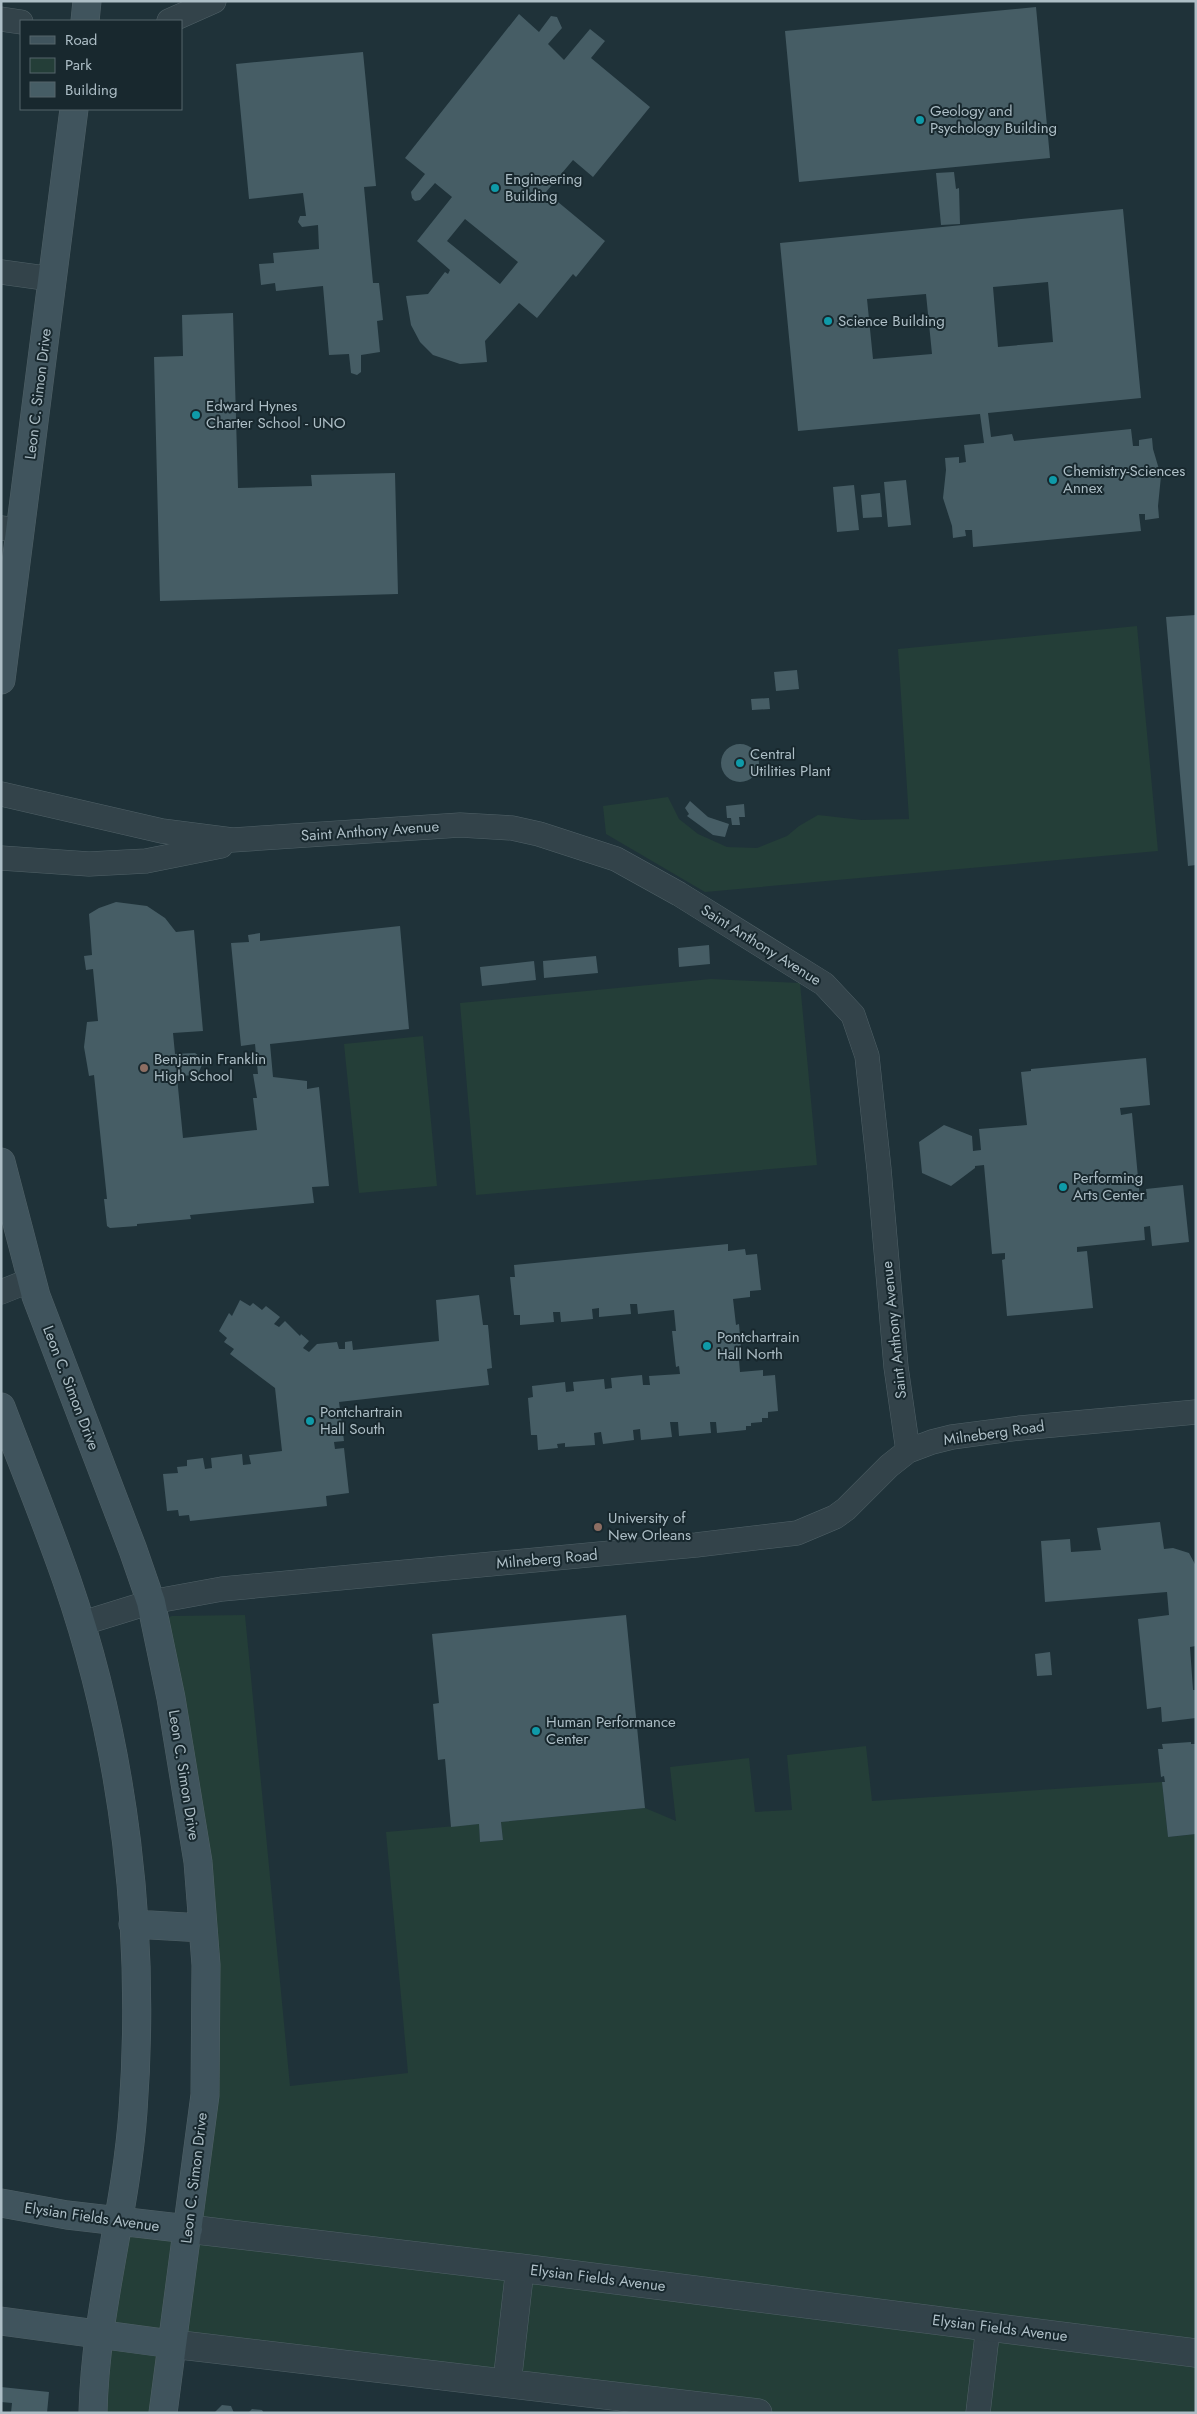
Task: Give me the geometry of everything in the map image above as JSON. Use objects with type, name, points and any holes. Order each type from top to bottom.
[{"type":"main road","points":[[84,20],[87,1]]},
{"type":"main road","name":"Leon C. Simon Drive","points":[[1,680],[11,529],[52,279],[74,110]]},
{"type":"main road","name":"Leon C. Simon Drive","points":[[1,1162],[31,1280],[81,1416],[134,1550],[151,1602],[172,1698],[190,1800],[198,1862],[203,1928],[207,2028],[205,2095],[163,2413]]},
{"type":"main road","points":[[1,1407],[68,1583],[80,1624],[103,1709],[118,1778],[128,1854],[134,1924],[138,2033],[133,2113],[100,2334],[93,2413]]},
{"type":"main road","points":[[134,1924],[203,1928]]},
{"type":"main road","name":"Elysian Fields Avenue","points":[[1,2203],[67,2215],[188,2229]]},
{"type":"main road","points":[[1,2321],[172,2344]]},
{"type":"street","points":[[171,20],[214,1]]},
{"type":"street","points":[[1,19],[20,22]]},
{"type":"street","points":[[1,272],[52,279]]},
{"type":"street","name":"Saint Anthony Avenue","points":[[1,794],[162,831],[232,840],[460,825],[512,828],[567,841],[616,859],[680,894],[824,984],[853,1015],[867,1056],[880,1169],[896,1367],[908,1451]]},
{"type":"street","name":"Saint Anthony Avenue","points":[[1,858],[89,864],[146,861],[194,850],[264,839]]},
{"type":"street","points":[[1,1292],[31,1280]]},
{"type":"street","name":"Milneberg Road","points":[[80,1624],[151,1602],[222,1589],[687,1546],[797,1532],[823,1523],[846,1509],[889,1466],[908,1451],[952,1437],[1020,1428],[1196,1412]]},
{"type":"street","name":"Elysian Fields Avenue","points":[[188,2229],[520,2268],[1196,2353]]},
{"type":"street","points":[[507,2383],[520,2268]]},
{"type":"street","points":[[978,2413],[988,2327]]},
{"type":"street","points":[[172,2344],[758,2413]]},
{"type":"green space","points":[[1137,626],[1158,851],[705,892],[606,834],[603,806],[668,797],[679,819],[698,834],[727,847],[757,848],[787,836],[799,826],[818,815],[862,820],[909,819],[898,649]]},
{"type":"green space","points":[[711,979],[800,983],[817,1165],[476,1195],[460,1003]]},
{"type":"green space","points":[[423,1036],[437,1186],[359,1193],[344,1044]]},
{"type":"green space","points":[[245,1615],[290,2086],[408,2073],[386,1832],[479,1824],[480,1842],[503,1840],[501,1822],[645,1808],[676,1821],[670,1767],[749,1758],[755,1812],[792,1810],[787,1755],[866,1746],[872,1801],[1162,1782],[1168,1837],[1196,1834],[1196,2413],[758,2413],[173,2344],[163,2413],[93,2413],[118,2220],[188,2229],[207,2028],[155,1622],[172,1616]]},
{"type":"building","name":"Geology and Psychology Building","points":[[1036,7],[1050,158],[799,182],[785,31]]},
{"type":"building","name":"Engineering Building","points":[[519,14],[539,32],[551,16],[557,17],[562,28],[548,44],[564,60],[590,29],[605,41],[591,58],[650,107],[593,177],[573,160],[546,192],[605,241],[576,277],[573,274],[537,318],[519,303],[485,341],[487,362],[460,364],[433,355],[420,342],[411,325],[406,296],[428,294],[445,272],[448,274],[450,270],[417,241],[452,197],[435,183],[420,200],[415,201],[412,198],[411,192],[425,174],[405,158]],"holes":[[[465,219],[518,262],[500,284],[447,241]]]},
{"type":"building","points":[[363,52],[376,186],[364,187],[373,283],[379,283],[383,320],[377,321],[380,352],[361,355],[361,372],[357,375],[351,373],[349,354],[329,355],[323,286],[276,291],[275,283],[261,285],[259,264],[274,263],[273,253],[319,249],[318,225],[302,227],[298,222],[300,216],[306,216],[303,193],[249,199],[236,64]]},
{"type":"building","points":[[954,172],[956,189],[959,188],[960,224],[941,225],[936,173]]},
{"type":"building","name":"Science Building","points":[[1123,209],[1141,398],[988,413],[991,437],[1012,434],[1014,441],[1131,429],[1133,446],[1139,446],[1139,440],[1152,438],[1153,449],[1161,476],[1158,506],[1159,518],[1145,520],[1145,514],[1139,514],[1141,531],[973,547],[972,530],[965,530],[966,536],[953,538],[952,526],[943,498],[946,470],[945,458],[959,457],[959,463],[966,462],[964,445],[984,443],[980,414],[798,431],[780,243]],"holes":[[[1048,282],[1053,342],[998,347],[993,287]],[[926,294],[932,354],[873,359],[867,299]]]},
{"type":"building","name":"Edward Hynes Charter School - UNO","points":[[233,313],[238,488],[312,486],[311,475],[395,473],[398,594],[160,601],[154,357],[183,356],[182,315]]},
{"type":"building","points":[[906,480],[911,525],[888,527],[884,482]]},
{"type":"building","points":[[854,485],[859,530],[837,532],[833,487]]},
{"type":"building","points":[[880,493],[882,517],[863,518],[861,495]]},
{"type":"building","points":[[1196,615],[1196,865],[1188,866],[1166,617]]},
{"type":"building","points":[[797,670],[799,689],[776,691],[774,672]]},
{"type":"building","points":[[769,698],[770,709],[752,710],[751,699]]},
{"type":"building","name":"Central Utilities Plant","points":[[740,744],[754,749],[759,763],[754,777],[740,782],[726,777],[721,763],[726,749]]},
{"type":"building","points":[[690,801],[708,817],[729,824],[725,837],[713,835],[687,816],[689,814],[685,808]]},
{"type":"building","points":[[744,804],[745,817],[739,817],[740,825],[732,825],[731,818],[727,818],[726,806]]},
{"type":"building","name":"Benjamin Franklin High School","points":[[116,902],[147,906],[165,918],[176,932],[194,930],[203,1031],[173,1033],[175,1054],[195,1053],[199,1056],[202,1065],[198,1074],[177,1077],[183,1138],[257,1130],[253,1098],[257,1098],[253,1074],[258,1074],[255,1044],[241,1046],[231,943],[249,942],[248,935],[260,933],[260,941],[400,926],[409,1029],[270,1044],[273,1077],[307,1081],[307,1089],[319,1087],[329,1186],[312,1187],[314,1203],[190,1215],[191,1219],[137,1224],[137,1226],[110,1228],[107,1226],[104,1199],[107,1199],[94,1075],[89,1076],[84,1047],[87,1022],[98,1021],[93,969],[86,970],[84,956],[92,955],[89,914]]},
{"type":"building","points":[[709,945],[710,964],[679,967],[678,948]]},
{"type":"building","points":[[596,956],[598,973],[544,978],[543,961]]},
{"type":"building","points":[[534,961],[536,980],[482,986],[480,967]]},
{"type":"building","name":"Performing Arts Center","points":[[1146,1058],[1150,1105],[1120,1108],[1121,1115],[1132,1113],[1140,1199],[1147,1199],[1146,1189],[1183,1185],[1189,1242],[1152,1246],[1150,1226],[1144,1227],[1145,1240],[1077,1247],[1077,1252],[1087,1251],[1093,1308],[1007,1316],[1002,1260],[1005,1259],[1005,1253],[992,1254],[984,1165],[975,1166],[975,1168],[951,1186],[922,1173],[919,1142],[944,1125],[972,1136],[973,1151],[981,1150],[979,1129],[1027,1125],[1021,1072],[1031,1071],[1031,1069]]},
{"type":"building","name":"Pontchartrain Hall North","points":[[728,1244],[728,1251],[745,1249],[746,1255],[757,1254],[761,1290],[750,1291],[750,1297],[733,1299],[736,1325],[739,1324],[742,1360],[739,1360],[740,1372],[763,1370],[763,1376],[775,1375],[778,1411],[768,1412],[768,1418],[762,1418],[762,1422],[751,1423],[751,1426],[746,1426],[746,1430],[717,1433],[716,1422],[710,1422],[711,1433],[679,1436],[678,1422],[670,1422],[672,1437],[641,1440],[640,1429],[633,1430],[634,1440],[603,1444],[601,1432],[594,1433],[595,1445],[565,1447],[565,1443],[557,1444],[558,1448],[538,1450],[537,1435],[531,1435],[528,1398],[533,1397],[532,1386],[565,1382],[566,1392],[574,1391],[573,1382],[604,1379],[605,1389],[612,1388],[611,1378],[642,1375],[643,1385],[650,1385],[649,1376],[680,1374],[679,1366],[676,1367],[672,1331],[676,1331],[674,1310],[638,1314],[637,1304],[630,1304],[631,1314],[599,1317],[599,1308],[592,1309],[593,1319],[561,1322],[560,1312],[553,1312],[554,1322],[520,1325],[520,1315],[514,1315],[510,1277],[515,1277],[514,1265]]},
{"type":"building","name":"Pontchartrain Hall South","points":[[479,1295],[483,1325],[488,1325],[492,1368],[487,1369],[489,1385],[339,1402],[344,1441],[334,1442],[335,1449],[344,1448],[349,1493],[326,1496],[327,1506],[190,1521],[189,1515],[179,1516],[178,1510],[167,1511],[163,1474],[178,1473],[177,1467],[187,1466],[187,1460],[203,1458],[205,1469],[212,1468],[211,1458],[242,1454],[243,1465],[251,1464],[249,1455],[282,1451],[275,1388],[230,1354],[234,1349],[224,1342],[227,1338],[219,1331],[229,1313],[232,1316],[240,1300],[250,1306],[253,1303],[262,1310],[266,1306],[280,1317],[274,1324],[279,1327],[285,1321],[300,1336],[301,1334],[309,1341],[303,1348],[309,1352],[317,1344],[337,1342],[339,1349],[345,1349],[345,1342],[352,1341],[353,1350],[439,1341],[436,1300]]},
{"type":"building","points":[[1160,1522],[1164,1549],[1173,1548],[1189,1553],[1196,1566],[1196,1646],[1190,1647],[1193,1690],[1196,1690],[1196,1718],[1162,1722],[1161,1707],[1147,1709],[1138,1619],[1169,1615],[1167,1592],[1045,1602],[1041,1541],[1070,1539],[1071,1552],[1101,1550],[1097,1528]]},
{"type":"building","name":"Human Performance Center","points":[[626,1615],[645,1808],[501,1822],[503,1840],[480,1842],[479,1824],[451,1827],[445,1759],[438,1760],[433,1704],[439,1703],[432,1634]]},
{"type":"building","points":[[1050,1652],[1052,1675],[1037,1676],[1035,1654]]},
{"type":"building","points":[[1191,1742],[1191,1744],[1196,1744],[1196,1834],[1168,1837],[1162,1782],[1165,1782],[1164,1776],[1161,1777],[1158,1749],[1163,1749],[1162,1744]]},
{"type":"building","points":[[1,2387],[49,2392],[47,2413],[11,2413],[12,2403],[1,2402]]},
{"type":"building","points":[[222,2405],[231,2406],[234,2413],[214,2413]]},
{"type":"building","points":[[252,2409],[262,2410],[264,2413],[248,2413]]},
{"type":"place","name":"Geology and Psychology Building","points":[[920,120]]},
{"type":"place","name":"Engineering Building","points":[[495,188]]},
{"type":"place","name":"Science Building","points":[[828,321]]},
{"type":"place","name":"Edward Hynes Charter School - UNO","points":[[196,415]]},
{"type":"place","name":"Chemistry-Sciences Annex","points":[[1053,480]]},
{"type":"place","name":"Central Utilities Plant","points":[[740,763]]},
{"type":"place","name":"Benjamin Franklin High School","points":[[144,1068]]},
{"type":"place","name":"Performing Arts Center","points":[[1063,1187]]},
{"type":"place","name":"Pontchartrain Hall North","points":[[707,1346]]},
{"type":"place","name":"Pontchartrain Hall South","points":[[310,1421]]},
{"type":"place","name":"University of New Orleans","points":[[598,1527]]},
{"type":"place","name":"Human Performance Center","points":[[536,1731]]}]
